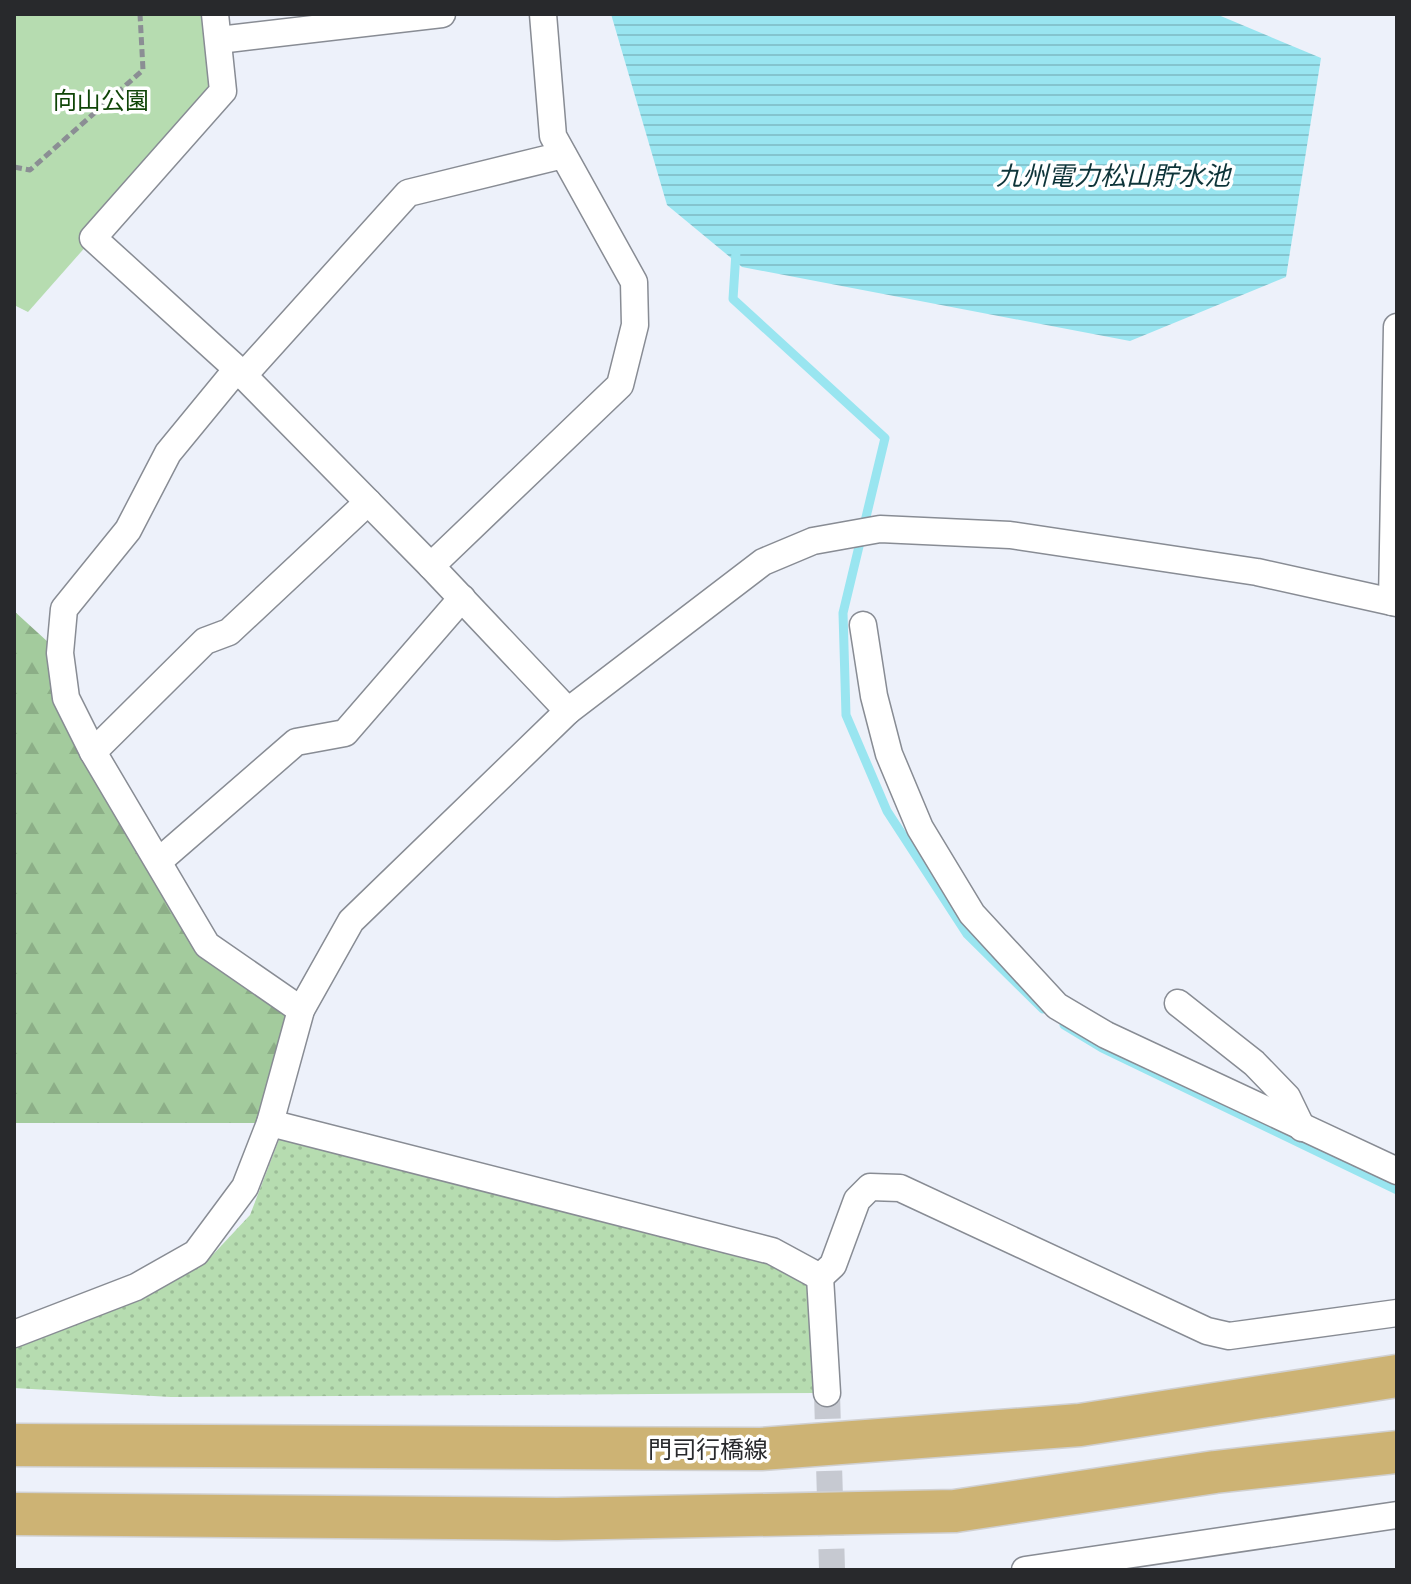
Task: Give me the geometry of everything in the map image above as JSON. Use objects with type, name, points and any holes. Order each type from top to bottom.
[{"type":"main road","name":"門司行橋線","points":[[14,1445],[761,1449],[1080,1425],[1397,1376]]},
{"type":"main road","points":[[14,1514],[557,1519],[955,1511],[1215,1472],[1397,1452]]},
{"type":"street","points":[[442,14],[217,27],[223,91],[93,238],[240,372],[568,711]]},
{"type":"street","points":[[431,566],[620,385],[635,325],[634,282],[553,136],[543,14]]},
{"type":"street","points":[[301,1010],[207,945],[106,777],[66,698],[60,653],[64,609],[128,530],[168,453],[408,193],[563,155]]},
{"type":"street","points":[[14,1334],[136,1287],[196,1253],[245,1187],[270,1123],[301,1010],[351,921],[568,711],[763,562],[813,541],[880,529],[1010,535],[1257,572],[1395,602],[1397,327]]},
{"type":"street","points":[[93,752],[205,641],[229,632],[368,502]]},
{"type":"street","points":[[159,861],[296,742],[345,733],[462,598]]},
{"type":"street","points":[[863,625],[874,696],[889,754],[920,828],[972,914],[1057,1006],[1106,1035],[1397,1171]]},
{"type":"street","points":[[1178,1003],[1254,1063],[1287,1097],[1302,1128]]},
{"type":"street","points":[[270,1123],[772,1251],[820,1277]]},
{"type":"street","points":[[820,1277],[833,1265],[857,1200],[870,1187],[900,1188],[1207,1331],[1229,1336],[1397,1313]]},
{"type":"street","points":[[820,1277],[827,1393]]},
{"type":"street","points":[[1025,1570],[1397,1515]]},
{"type":"path","points":[[14,167],[30,170],[143,70],[140,14]]},
{"type":"green space","name":"向山公園","points":[[14,14],[215,14],[223,91],[28,312],[14,305]]},
{"type":"green space","points":[[14,611],[60,653],[66,698],[207,945],[301,1010],[270,1123],[14,1123]]},
{"type":"green space","points":[[280,1137],[764,1250],[810,1285],[815,1393],[171,1397],[14,1388],[14,1347],[70,1325],[206,1262],[250,1215]]},
{"type":"water","name":"九州電力松山貯水池","points":[[611,14],[1216,14],[1321,58],[1286,277],[1130,341],[742,267],[667,205]]},
{"type":"waterway","points":[[736,252],[733,299],[885,438],[843,613],[846,715],[887,811],[967,934],[1043,1009]]},
{"type":"waterway","points":[[1064,1025],[1102,1048],[1397,1190]]},
{"type":"tunnel","points":[[827,1393],[832,1570]]}]
